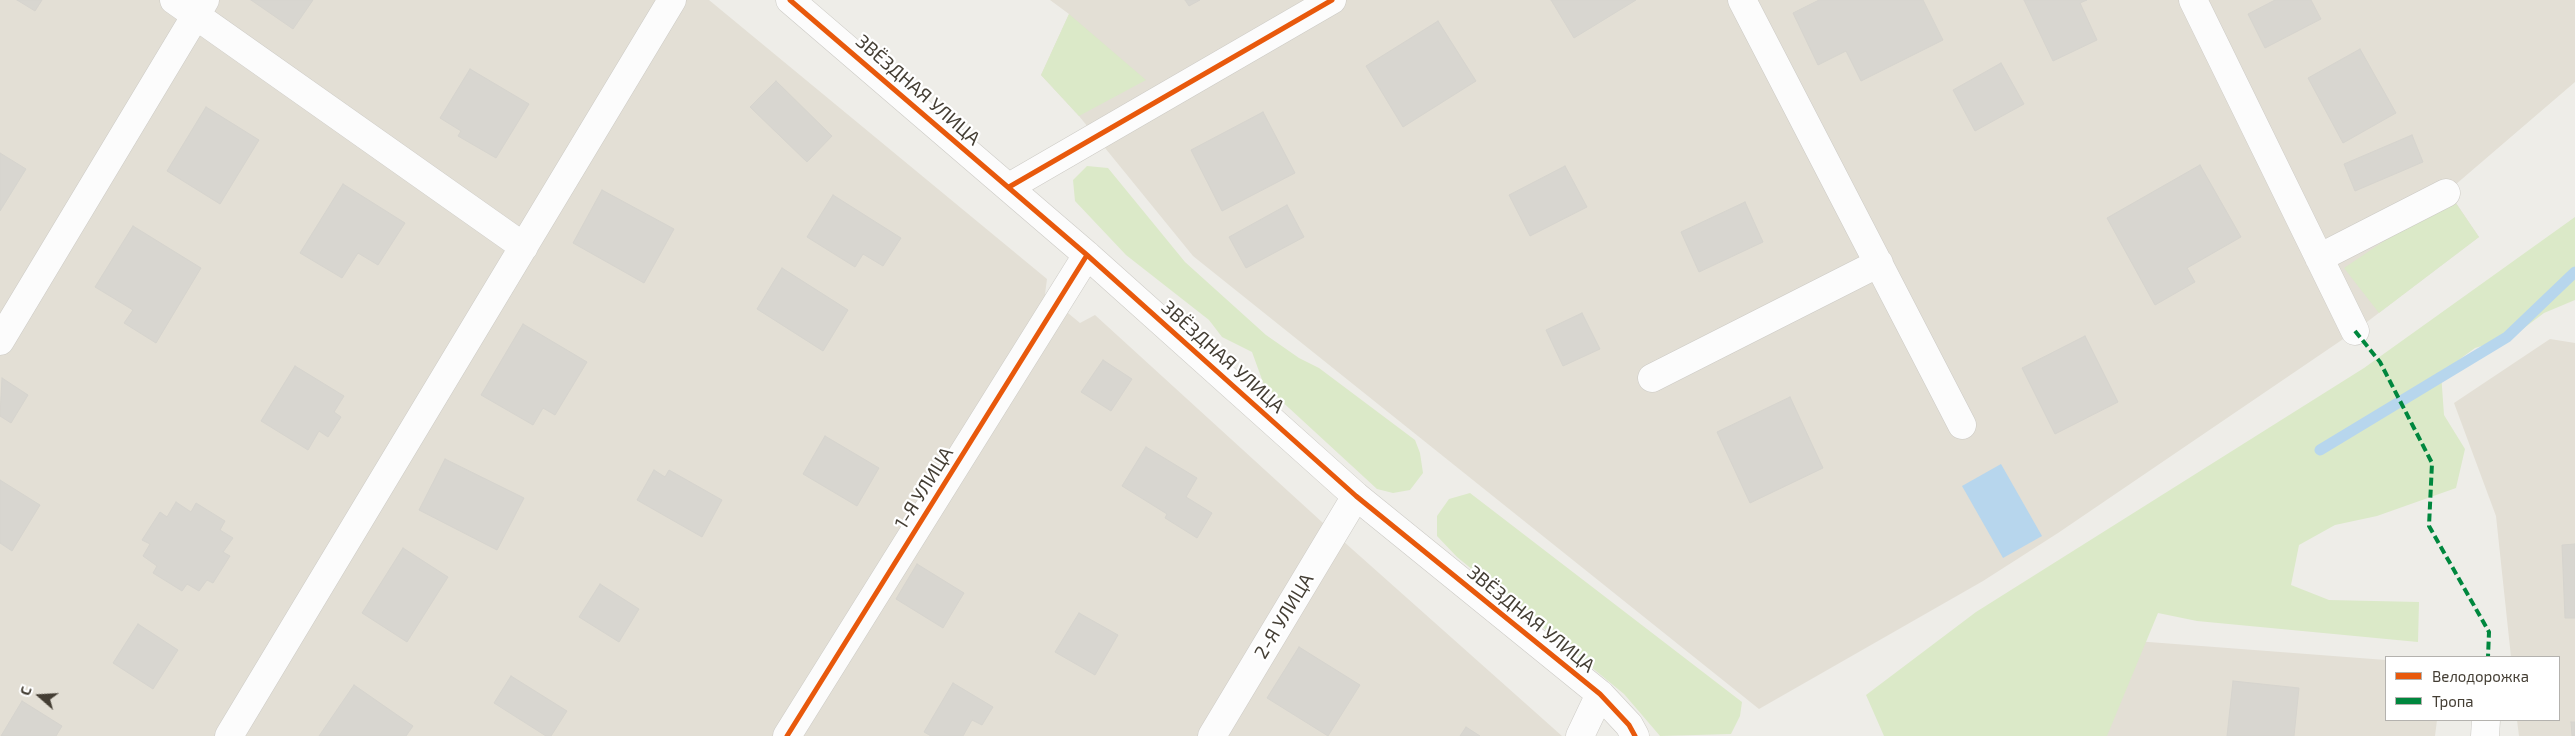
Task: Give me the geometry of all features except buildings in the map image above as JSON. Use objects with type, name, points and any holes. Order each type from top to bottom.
[{"type":"street","points":[[229,736],[672,0]]},
{"type":"street","name":"ЗВЁЗДНАЯ УЛИЦА","points":[[790,0],[1087,255],[1356,496],[1600,694],[1629,725],[1636,736]]},
{"type":"street","points":[[1009,187],[1332,0]]},
{"type":"street","points":[[1742,0],[1962,425]]},
{"type":"street","points":[[2193,0],[2355,331]]},
{"type":"street","points":[[0,341],[8,313],[192,5],[524,247]]},
{"type":"street","points":[[2320,258],[2446,193]]},
{"type":"street","name":"1-Я УЛИЦА","points":[[787,736],[1087,255]]},
{"type":"street","points":[[1652,378],[1879,263]]},
{"type":"street","name":"2-Я УЛИЦА","points":[[1212,736],[1356,496]]},
{"type":"street","points":[[1580,736],[1600,694]]},
{"type":"street","points":[[2485,736],[2486,721]]},
{"type":"shaded area","points":[[0,0],[709,0],[1047,279],[1045,294],[1080,323],[1095,315],[1334,533],[1562,736],[0,736]]},
{"type":"shaded area","points":[[1050,0],[2575,0],[2575,82],[2448,191],[2479,237],[2355,331],[2058,533],[1983,581],[1759,709],[1193,256],[1079,116],[1041,75],[1069,14]]},
{"type":"shaded area","points":[[2550,339],[2575,343],[2575,736],[2519,736],[2517,721],[2560,721],[2560,656],[2511,656],[2496,516],[2454,403]]},
{"type":"shaded area","points":[[2109,639],[2385,660],[2385,721],[2437,721],[2435,736],[2087,736]]},
{"type":"green space","points":[[1069,14],[1146,80],[1079,116],[1041,75]]},
{"type":"green space","points":[[1087,166],[1108,168],[1185,262],[1266,335],[1299,358],[1319,368],[1415,440],[1420,453],[1423,473],[1410,490],[1393,493],[1377,489],[1264,385],[1252,352],[1222,337],[1209,320],[1126,255],[1075,201],[1073,180]]},
{"type":"green space","points":[[2451,196],[2479,237],[2379,313],[2344,268]]},
{"type":"green space","points":[[2575,217],[2575,300],[2544,313],[2512,337],[2475,348],[2441,373],[2444,415],[2465,449],[2456,488],[2377,516],[2335,525],[2299,545],[2291,585],[2329,600],[2419,602],[2418,642],[2197,621],[2158,613],[2107,736],[1884,736],[1866,695],[1976,612],[2364,368]]},
{"type":"green space","points":[[1470,493],[1742,702],[1740,716],[1731,734],[1660,736],[1624,694],[1457,557],[1437,536],[1437,516],[1449,499]]},
{"type":"water","points":[[2001,464],[2042,536],[2003,558],[1962,486]]},
{"type":"waterway","points":[[2320,450],[2507,337],[2575,272]]},
{"type":"marked path","points":[[2355,331],[2380,362],[2432,463],[2429,526],[2489,632],[2488,656]]},
{"type":"cycle path","points":[[790,0],[1087,255],[1356,496],[1600,694],[1629,725],[1635,736]]},
{"type":"cycle path","points":[[1009,187],[1332,0]]},
{"type":"cycle path","points":[[787,736],[1087,255]]}]
